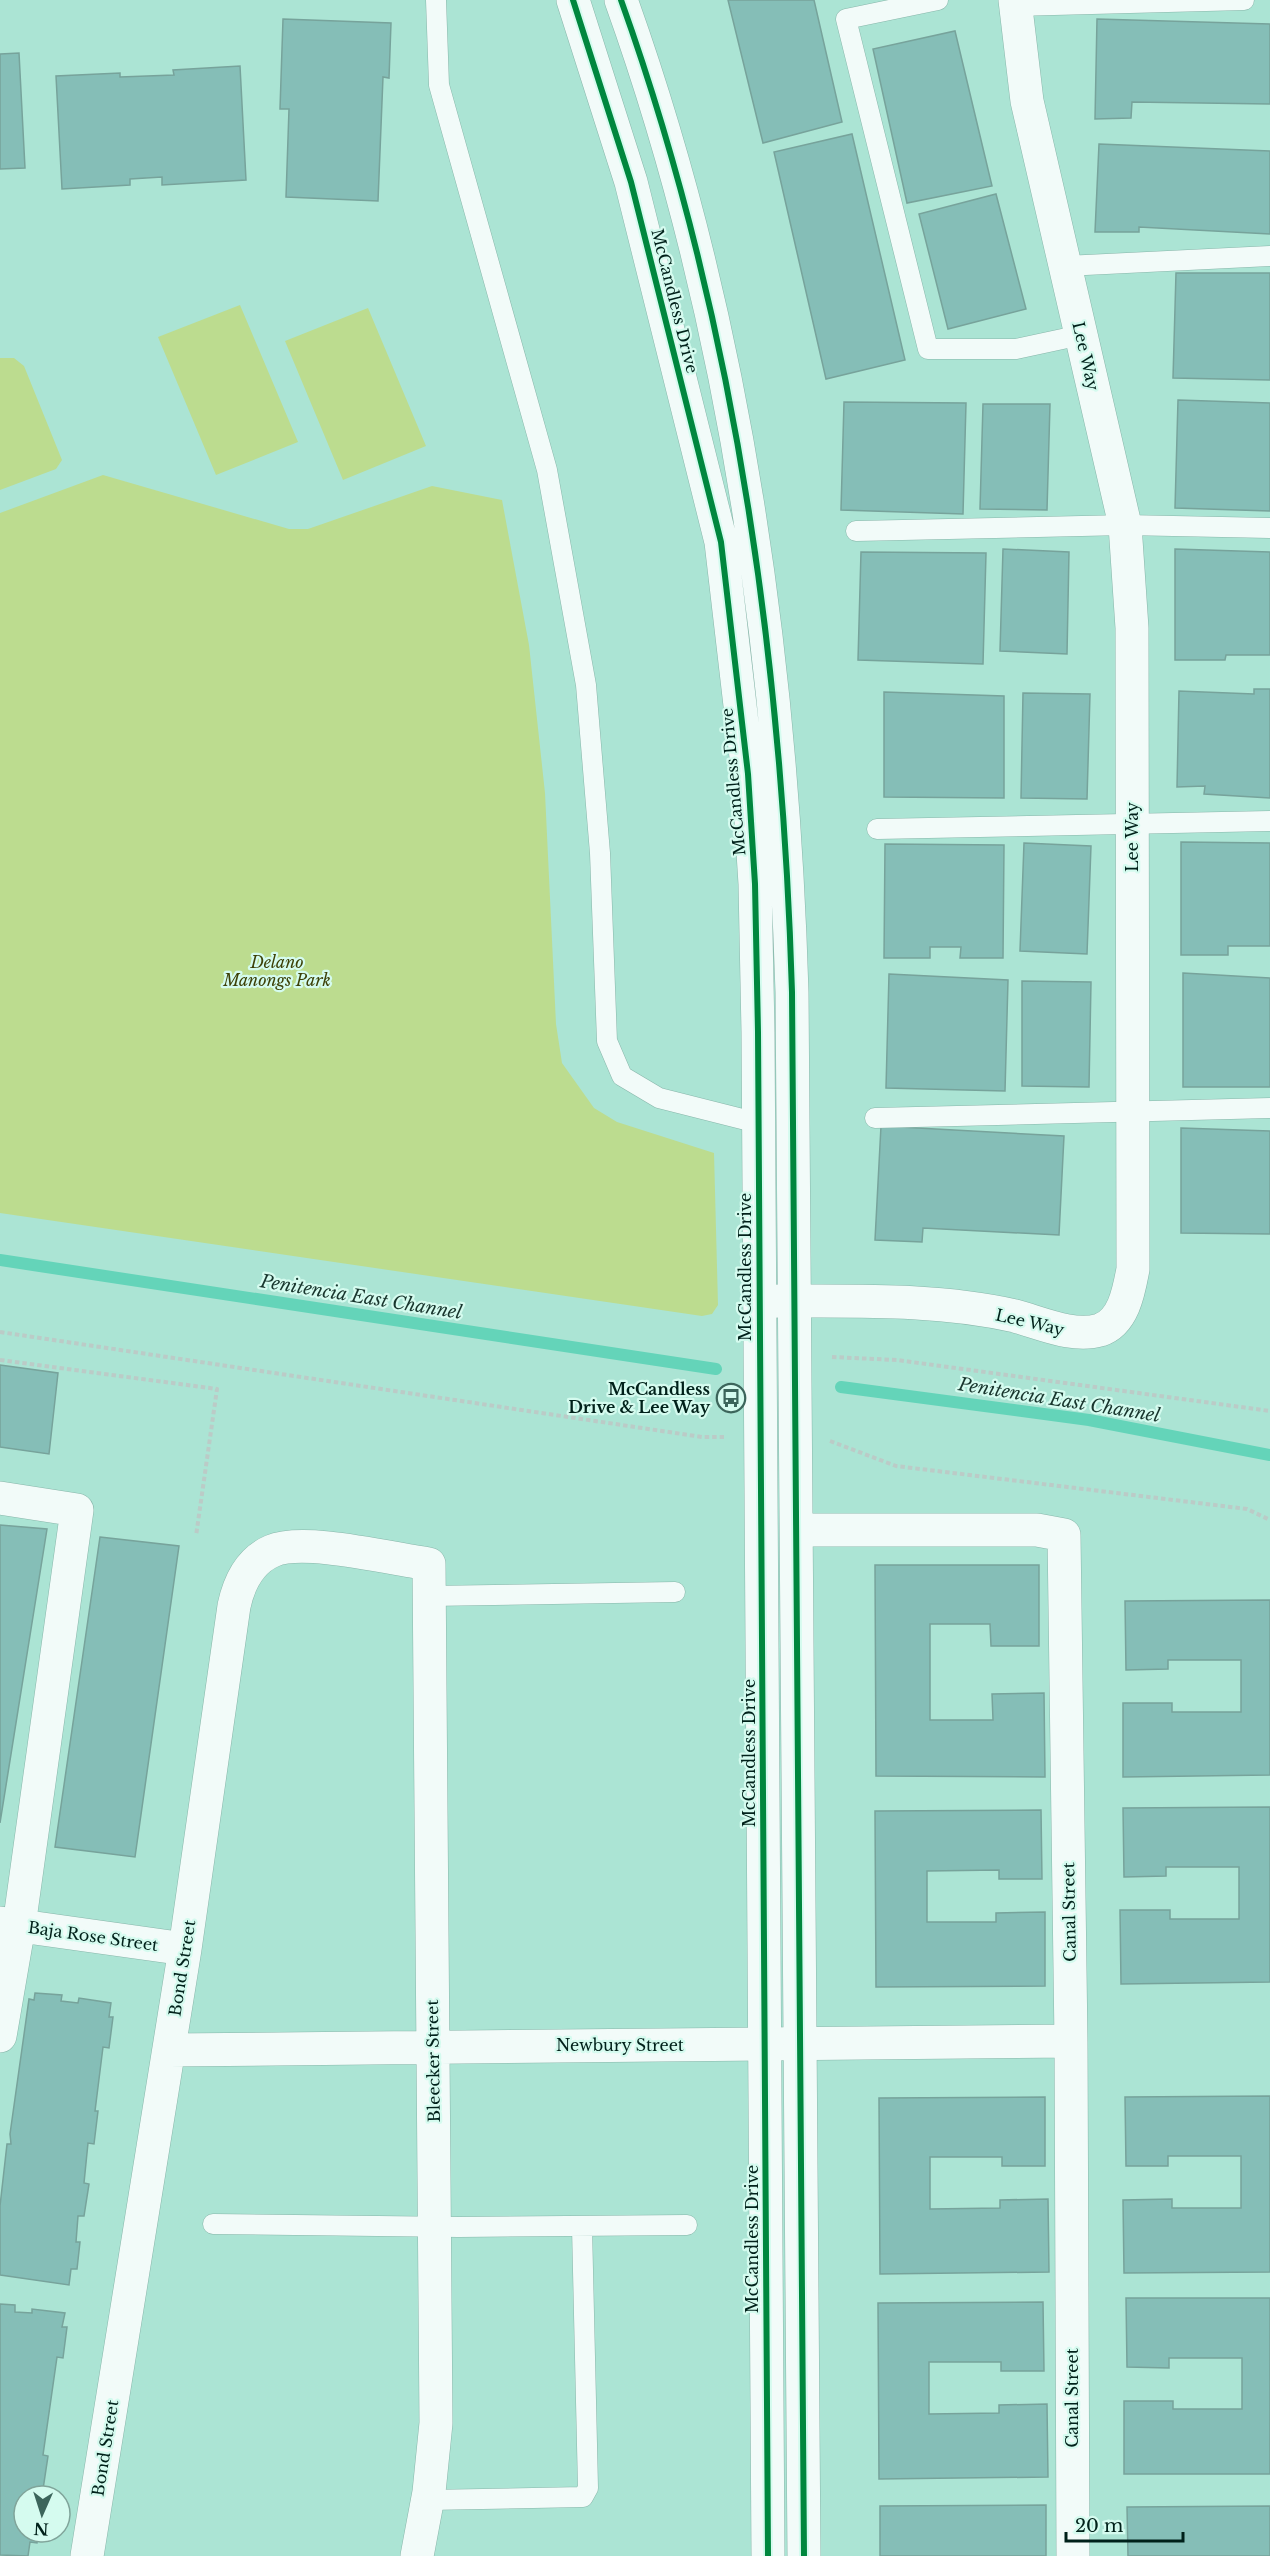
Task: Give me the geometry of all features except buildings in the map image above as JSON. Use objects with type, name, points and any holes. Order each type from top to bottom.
[{"type":"street","name":"McCandless Drive","points":[[573,0],[631,182],[710,489],[721,542],[748,774],[754,884],[758,1123],[768,2556]]},
{"type":"street","name":"McCandless Drive","points":[[621,0],[688,217],[735,431],[754,534],[781,763],[789,880],[797,1530],[804,2556]]},
{"type":"street","name":"Lee Way","points":[[759,1301],[926,1303],[1012,1316],[1078,1333],[1102,1329],[1121,1313],[1133,1269],[1132,628],[1125,525],[1027,101],[1015,3]]},
{"type":"street","points":[[0,1498],[77,1510],[9,1925],[0,2036]]},
{"type":"street","name":"Canal Street","points":[[797,1530],[1037,1530],[1064,1535],[1071,2041],[1073,2556]]},
{"type":"street","name":"Bond Street","points":[[87,2556],[185,1949],[234,1606],[245,1574],[256,1560],[273,1550],[296,1546],[429,1580]]},
{"type":"street","name":"Bleecker Street","points":[[417,2556],[427,2500],[435,2423],[429,1580]]},
{"type":"street","name":"Baja Rose Street","points":[[9,1925],[185,1949]]},
{"type":"street","name":"Newbury Street","points":[[169,2050],[1071,2041]]},
{"type":"lane","points":[[436,0],[440,85],[547,470],[586,685],[600,853],[608,1041],[622,1076],[659,1098],[758,1123]]},
{"type":"lane","points":[[938,0],[846,19],[928,349],[1016,349],[1081,335]]},
{"type":"lane","points":[[1015,3],[1244,0]]},
{"type":"lane","points":[[1065,266],[1270,256]]},
{"type":"lane","points":[[856,531],[1125,525],[1270,528]]},
{"type":"lane","points":[[877,829],[1270,821]]},
{"type":"lane","points":[[875,1118],[1270,1108]]},
{"type":"lane","points":[[429,1580],[675,1592]]},
{"type":"lane","points":[[213,2224],[582,2227],[687,2225]]},
{"type":"lane","points":[[427,2500],[583,2497],[588,2488],[582,2227]]},
{"type":"path","points":[[0,1332],[702,1437],[732,1436]]},
{"type":"path","points":[[832,1357],[897,1360],[1270,1412]]},
{"type":"path","points":[[0,1360],[217,1389],[196,1536]]},
{"type":"path","points":[[824,1440],[896,1466],[1247,1509],[1270,1520]]},
{"type":"green space","points":[[240,305],[298,442],[216,475],[158,337]]},
{"type":"green space","points":[[368,308],[426,446],[343,480],[285,341]]},
{"type":"green space","points":[[0,358],[14,358],[24,366],[62,460],[56,469],[0,490]]},
{"type":"green space","name":"Delano Manongs Park","points":[[103,475],[289,529],[308,529],[432,486],[502,500],[529,645],[545,793],[556,1024],[562,1063],[594,1108],[617,1122],[714,1153],[718,1305],[712,1314],[702,1316],[0,1213],[0,513]]},
{"type":"waterway","name":"Penitencia East Channel","points":[[0,1260],[716,1369]]},
{"type":"waterway","name":"Penitencia East Channel","points":[[841,1387],[1089,1420],[1270,1455]]},
{"type":"cycle path","points":[[573,0],[631,182],[721,542],[748,774],[755,884],[758,1032],[768,2556]]},
{"type":"cycle path","points":[[621,0],[661,120],[694,242],[723,365],[746,489],[764,614],[777,740],[792,992],[804,2556]]},
{"type":"place","name":"McCandless Drive & Lee Way","points":[[731,1398]]}]
